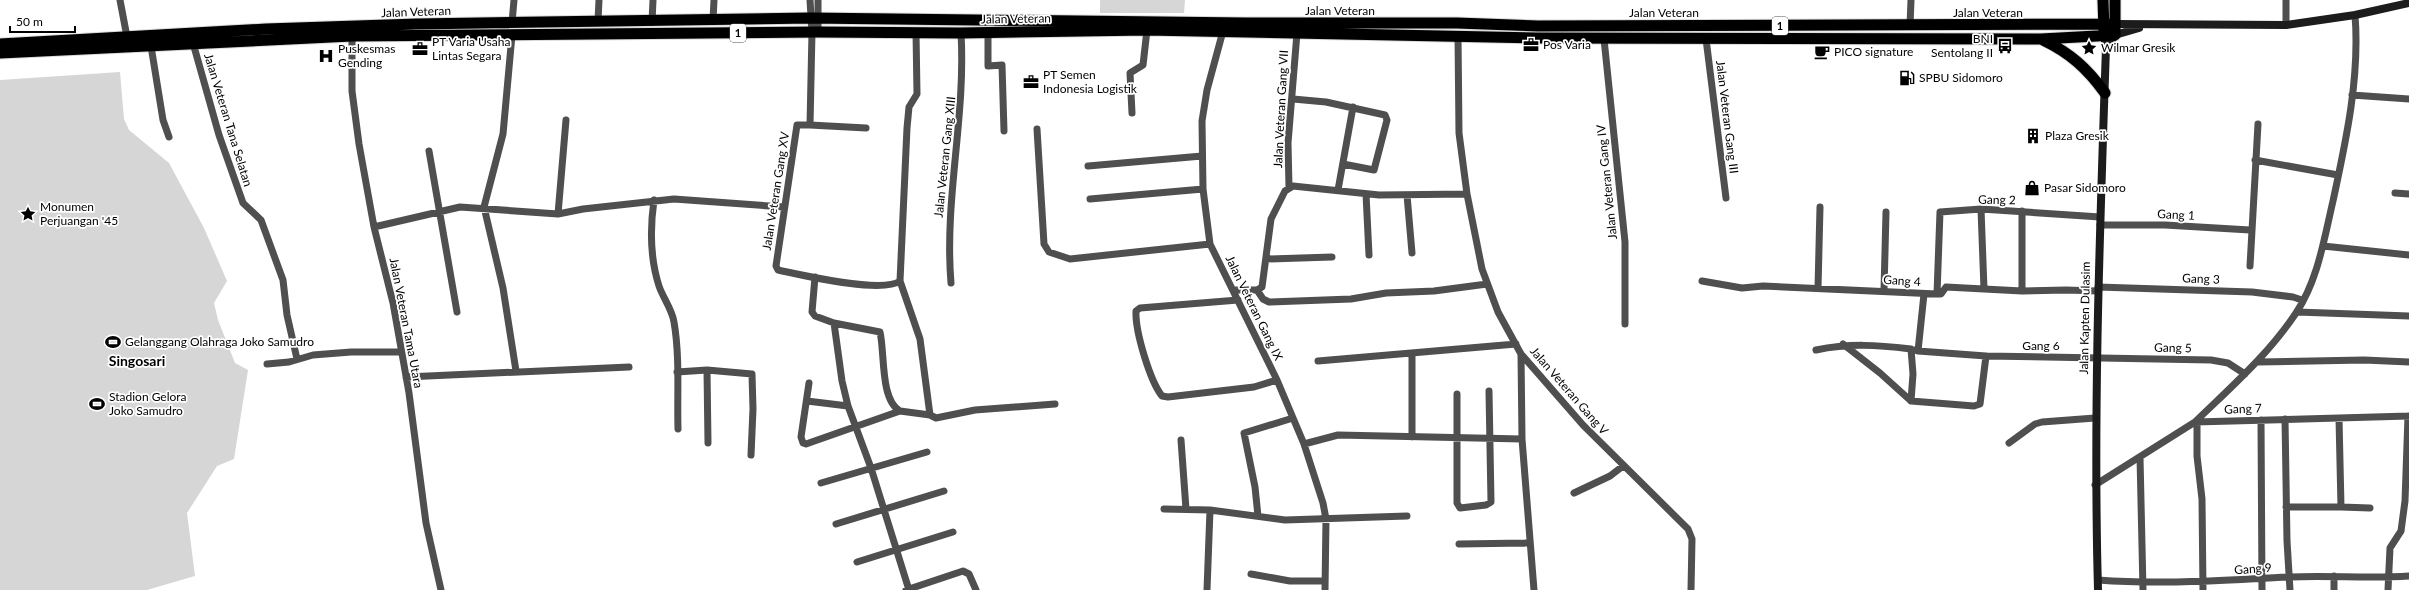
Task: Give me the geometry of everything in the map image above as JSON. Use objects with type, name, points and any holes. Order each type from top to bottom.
[{"type":"highway","points":[[2103,0],[2110,30]]},
{"type":"highway","points":[[2110,30],[2115,0]]},
{"type":"highway","name":"Jalan Veteran","points":[[0,53],[28,47],[127,38],[266,29],[814,18],[1246,23],[1476,23],[1538,26],[1910,26],[2110,30]]},
{"type":"highway","name":"Jalan Veteran","points":[[0,44],[28,47],[151,46],[352,36],[815,32],[988,33],[1147,30],[1604,39],[2041,39],[2110,30]]},
{"type":"highway","points":[[2041,39],[2064,50],[2077,59],[2105,93]]},
{"type":"main road","points":[[2110,30],[2143,26],[2286,25],[2349,16],[2409,3]]},
{"type":"main road","name":"Jalan Kapten Dulasim","points":[[2098,590],[2095,418],[2106,47],[2110,30]]},
{"type":"street","points":[[120,0],[127,38]]},
{"type":"street","points":[[512,23],[514,0]]},
{"type":"street","points":[[598,22],[599,0]]},
{"type":"street","points":[[652,22],[653,0]]},
{"type":"street","points":[[713,20],[714,0]]},
{"type":"street","points":[[810,0],[815,32],[810,125],[866,128]]},
{"type":"street","points":[[814,18],[818,0]]},
{"type":"street","points":[[1910,26],[1911,0]]},
{"type":"street","points":[[2286,0],[2286,25]]},
{"type":"street","points":[[2095,485],[2196,422],[2258,362],[2297,312],[2314,277],[2323,246],[2338,175],[2352,95],[2356,47],[2349,16]]},
{"type":"street","points":[[1523,25],[1523,37]]},
{"type":"street","points":[[1538,26],[1538,38]]},
{"type":"street","points":[[1132,113],[1130,73],[1143,65],[1147,30]]},
{"type":"street","name":"Jalan Veteran Gang IX","points":[[1223,31],[1203,107],[1202,156],[1210,244],[1277,380],[1304,444],[1323,503],[1326,519],[1325,590]]},
{"type":"street","points":[[916,32],[917,94],[909,107],[906,140],[900,281],[920,340],[930,414]]},
{"type":"street","name":"Jalan Veteran Gang VII","points":[[1289,188],[1288,142],[1293,99],[1297,32]]},
{"type":"street","name":"Jalan Veteran Gang XIII","points":[[951,283],[948,249],[962,97],[961,33]]},
{"type":"street","points":[[988,33],[988,66],[1002,65],[1004,131]]},
{"type":"street","points":[[512,35],[503,134],[484,207],[503,288],[516,371]]},
{"type":"street","name":"Jalan Veteran Tama Utara","points":[[352,36],[352,91],[374,227],[390,286],[406,377],[426,523],[441,590]]},
{"type":"street","name":"Jalan Veteran Gang V","points":[[1458,36],[1459,133],[1467,194],[1487,284],[1498,312],[1521,354],[1583,425],[1688,529],[1692,539],[1691,590]]},
{"type":"street","name":"Jalan Veteran Gang IV","points":[[1604,39],[1625,242],[1625,324]]},
{"type":"street","name":"Jalan Veteran Gang III","points":[[1706,39],[1726,198]]},
{"type":"street","name":"Jalan Veteran Tana Selatan","points":[[193,43],[219,135],[243,203],[261,220],[283,280],[287,315],[297,359]]},
{"type":"street","points":[[151,46],[163,120],[169,137]]},
{"type":"street","points":[[2352,95],[2409,99]]},
{"type":"street","points":[[1293,99],[1326,102],[1382,112],[1387,120],[1374,170],[1343,164]]},
{"type":"street","points":[[1338,190],[1353,107]]},
{"type":"street","points":[[558,214],[566,120]]},
{"type":"street","points":[[2250,266],[2250,230],[2258,124]]},
{"type":"street","name":"Jalan Veteran Gang XV","points":[[810,125],[797,125],[776,266],[778,270],[815,277]]},
{"type":"street","points":[[1037,129],[1044,244],[1049,252],[1070,259],[1210,244]]},
{"type":"street","points":[[429,151],[457,312]]},
{"type":"street","points":[[1088,166],[1202,156]]},
{"type":"street","points":[[2255,160],[2338,175]]},
{"type":"street","points":[[1233,290],[1257,290],[1262,287],[1271,219],[1289,188],[1299,185],[1366,194],[1467,194]]},
{"type":"street","points":[[1090,198],[1204,189]]},
{"type":"street","points":[[2395,193],[2409,194]]},
{"type":"street","points":[[1366,194],[1369,255]]},
{"type":"street","points":[[1407,195],[1412,253]]},
{"type":"street","points":[[374,227],[460,207],[484,207],[511,212],[558,214],[583,208],[674,199],[784,207]]},
{"type":"street","points":[[654,200],[651,223],[652,246],[659,286],[673,317],[677,344],[678,430]]},
{"type":"street","points":[[1818,288],[1820,207]]},
{"type":"street","points":[[1981,209],[1984,289]]},
{"type":"street","name":"Gang 2","points":[[1937,294],[1940,212],[1981,209],[2022,211],[2100,221]]},
{"type":"street","points":[[2022,211],[2022,291]]},
{"type":"street","points":[[1884,291],[1886,212]]},
{"type":"street","name":"Gang 1","points":[[2100,221],[2250,230]]},
{"type":"street","points":[[2323,246],[2409,254]]},
{"type":"street","points":[[1266,259],[1332,257]]},
{"type":"street","points":[[900,281],[891,285],[871,286],[815,277],[812,315],[834,323],[880,332],[888,394],[894,407],[900,411]]},
{"type":"street","name":"Gang 4","points":[[1702,281],[1742,288],[1763,286],[1924,294],[1941,294],[1946,287],[2022,291],[2098,289]]},
{"type":"street","points":[[1257,290],[1265,301],[1277,302],[1351,299],[1386,293],[1434,291],[1487,284]]},
{"type":"street","name":"Gang 3","points":[[2098,289],[2252,292],[2293,297],[2302,300]]},
{"type":"street","points":[[1911,401],[1915,350],[1924,294]]},
{"type":"street","points":[[1238,300],[1175,304],[1140,308],[1136,311],[1147,366],[1158,390],[1162,396],[1168,397],[1254,387],[1277,380]]},
{"type":"street","points":[[2297,312],[2409,316]]},
{"type":"street","points":[[834,323],[842,381],[848,406],[871,468],[908,590],[967,571],[976,590]]},
{"type":"street","points":[[1318,361],[1516,344]]},
{"type":"street","points":[[1843,344],[1880,373],[1911,401],[1937,405],[1978,405],[1983,387],[1986,356]]},
{"type":"street","name":"Gang 6","points":[[1816,350],[1843,344],[1869,344],[1915,350],[1986,356],[2097,358]]},
{"type":"street","points":[[267,364],[351,352],[401,352]]},
{"type":"street","points":[[1412,353],[1412,437]]},
{"type":"street","points":[[1521,354],[1522,439],[1529,543],[1534,590]]},
{"type":"street","name":"Gang 5","points":[[2097,358],[2210,360],[2228,363],[2245,374]]},
{"type":"street","points":[[2258,362],[2364,360],[2409,362]]},
{"type":"street","points":[[406,377],[629,367]]},
{"type":"street","points":[[677,372],[707,370],[752,374],[752,455]]},
{"type":"street","points":[[707,370],[708,443]]},
{"type":"street","points":[[808,383],[807,401],[801,437],[803,443],[820,439],[900,411],[930,414],[936,418],[975,410],[1055,404]]},
{"type":"street","points":[[1456,394],[1457,503],[1460,508],[1486,505],[1491,502],[1489,391]]},
{"type":"street","points":[[807,401],[848,406]]},
{"type":"street","points":[[2388,590],[2387,577],[2390,548],[2402,527],[2408,456],[2408,416]]},
{"type":"street","name":"Gang 7","points":[[2196,422],[2408,416]]},
{"type":"street","points":[[1258,516],[1255,487],[1244,433],[1293,418]]},
{"type":"street","points":[[2009,444],[2035,424],[2042,422],[2095,418]]},
{"type":"street","points":[[2339,418],[2341,507]]},
{"type":"street","points":[[2285,419],[2286,507],[2290,590]]},
{"type":"street","points":[[2261,420],[2262,590]]},
{"type":"street","points":[[2196,422],[2197,456],[2202,499],[2203,587]]},
{"type":"street","points":[[1304,444],[1338,436],[1522,439]]},
{"type":"street","points":[[1181,440],[1186,509]]},
{"type":"street","points":[[821,483],[927,452]]},
{"type":"street","points":[[2140,457],[2143,587]]},
{"type":"street","points":[[1574,493],[1610,476],[1623,466]]},
{"type":"street","points":[[836,524],[944,490]]},
{"type":"street","points":[[2286,507],[2370,508]]},
{"type":"street","points":[[1164,509],[1210,510],[1285,520],[1407,516]]},
{"type":"street","points":[[1207,590],[1210,510]]},
{"type":"street","points":[[857,562],[952,532]]},
{"type":"street","points":[[1459,544],[1529,543]]},
{"type":"street","points":[[1251,574],[1290,581],[1325,581]]},
{"type":"street","points":[[2334,576],[2334,590]]},
{"type":"street","name":"Gang 9","points":[[2098,580],[2143,587],[2203,587],[2289,577],[2409,576]]},
{"type":"shaded area","points":[[1100,0],[1185,0],[1184,13],[1100,13]]},
{"type":"shaded area","name":"Gelanggang Olahraga Joko Samudro","points":[[120,72],[124,119],[129,130],[169,163],[204,228],[227,281],[214,303],[218,320],[235,363],[248,370],[234,459],[217,466],[187,513],[195,576],[147,590],[0,590],[0,80]]},
{"type":"place","name":"Pos Varia","points":[[1531,45]]},
{"type":"place","name":"BNI Sentolang II","points":[[2005,46]]},
{"type":"place","name":"Wilmar Gresik","points":[[2089,48]]},
{"type":"place","name":"PT Varia Usaha Lintas Segara","points":[[420,49]]},
{"type":"place","name":"PICO signature","points":[[1822,52]]},
{"type":"place","name":"Puskesmas Gending","points":[[326,56]]},
{"type":"place","name":"SPBU Sidomoro","points":[[1907,78]]},
{"type":"place","name":"PT Semen Indonesia Logistik","points":[[1031,82]]},
{"type":"place","name":"Plaza Gresik","points":[[2033,136]]},
{"type":"place","name":"Pasar Sidomoro","points":[[2032,188]]},
{"type":"place","name":"Monumen Perjuangan '45","points":[[28,214]]},
{"type":"place","name":"Gelanggang Olahraga Joko Samudro","points":[[113,342]]},
{"type":"place","name":"Stadion Gelora Joko Samudro","points":[[97,404]]},
{"type":"district","name":"Singosari","points":[[137,361]]}]
